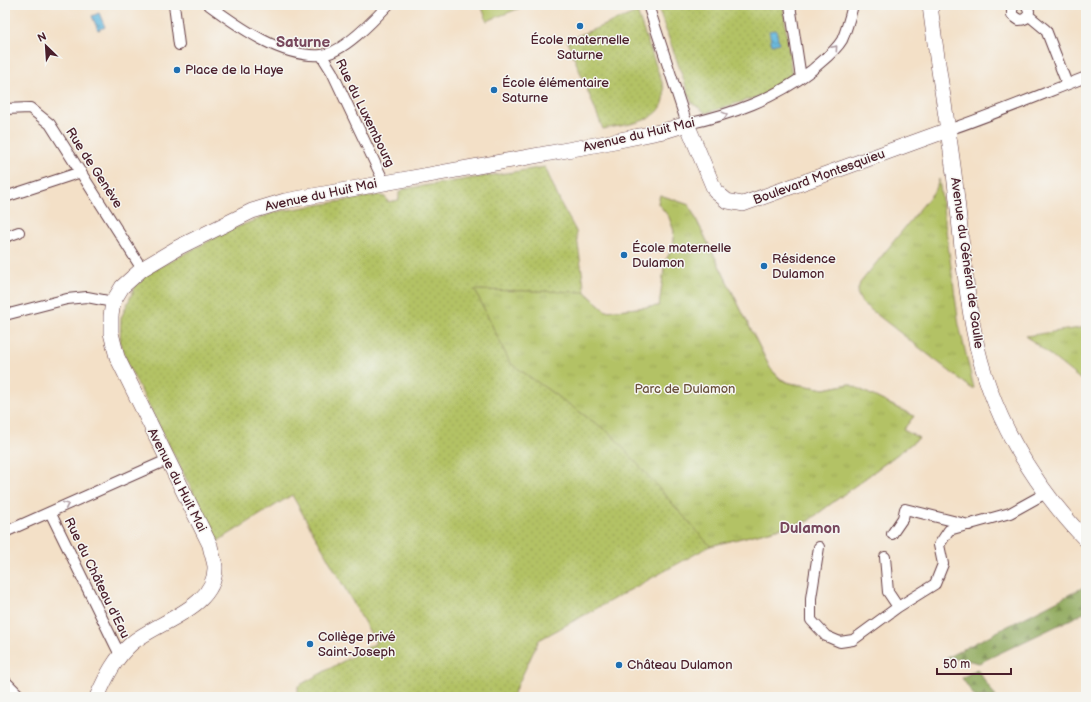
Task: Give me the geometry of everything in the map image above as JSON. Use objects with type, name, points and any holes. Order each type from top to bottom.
[{"type":"main road","name":"Avenue du Général de Gaulle","points":[[930,5],[948,130],[974,333],[982,366],[995,404],[1009,434],[1046,493],[1086,540]]},
{"type":"main road","name":"Boulevard Montesquieu","points":[[687,124],[715,191],[727,201],[743,204],[948,130]]},
{"type":"main road","name":"Avenue du Huit Mai","points":[[97,697],[108,672],[120,655],[132,643],[191,607],[205,596],[212,583],[215,566],[210,545],[166,460],[117,357],[111,333],[113,302],[122,287],[142,270],[179,247],[226,222],[272,204],[384,182],[600,144],[664,131],[687,124]]},
{"type":"street","points":[[174,5],[179,44]]},
{"type":"street","points":[[209,5],[260,39],[295,53],[322,56],[349,43],[388,5]]},
{"type":"street","points":[[648,5],[687,124]]},
{"type":"street","points":[[790,5],[801,78]]},
{"type":"street","name":"Avenue du Huit Mai","points":[[687,124],[734,112],[755,104],[801,78],[825,60],[841,41],[853,5]]},
{"type":"street","points":[[1015,5],[1012,12],[1016,19],[1022,20],[1028,15],[1029,10],[1026,5]]},
{"type":"street","points":[[1028,15],[1046,30],[1067,84]]},
{"type":"street","name":"Rue du Luxembourg","points":[[322,56],[332,72],[384,182]]},
{"type":"street","points":[[948,130],[990,116],[1086,77]]},
{"type":"street","name":"Rue de Genève","points":[[5,109],[30,108],[50,124],[142,270]]},
{"type":"street","points":[[5,197],[81,172]]},
{"type":"street","points":[[5,237],[19,232]]},
{"type":"street","points":[[5,315],[67,299],[87,297],[113,302]]},
{"type":"street","name":"Rue du Château d'Eau","points":[[5,532],[166,460]]},
{"type":"street","points":[[818,547],[811,598],[811,620],[826,636],[840,642],[853,640],[898,607],[935,584],[943,564],[939,545],[948,530],[971,525],[1010,513],[1046,493]]},
{"type":"street","points":[[892,534],[903,518],[905,509],[971,525]]},
{"type":"street","name":"Rue du Château d'Eau","points":[[50,512],[120,655]]},
{"type":"street","points":[[885,557],[888,592],[898,607]]},
{"type":"street","points":[[5,681],[21,697]]},
{"type":"green space","points":[[481,5],[525,5],[525,6],[487,21]]},
{"type":"green space","points":[[657,5],[783,5],[792,77],[760,96],[706,113],[692,103]]},
{"type":"green space","points":[[637,12],[664,88],[664,100],[654,115],[645,120],[603,129],[567,40]]},
{"type":"green space","points":[[545,167],[561,204],[576,231],[585,292],[606,311],[660,306],[665,262],[672,249],[674,231],[669,217],[658,203],[660,195],[689,205],[770,368],[781,379],[790,383],[824,389],[849,384],[914,416],[903,430],[919,438],[808,521],[710,546],[539,640],[512,697],[298,697],[298,686],[376,643],[292,495],[218,541],[129,367],[120,342],[121,318],[135,287],[150,272],[228,231],[275,212],[379,195],[385,197],[388,202],[399,200],[399,192],[404,189]]},
{"type":"green space","points":[[939,179],[959,325],[974,388],[971,388],[862,303],[857,293],[860,283],[936,189]]},
{"type":"green space","name":"Parc de Dulamon","points":[[660,195],[689,205],[770,368],[781,380],[825,389],[849,384],[914,416],[903,430],[919,438],[808,521],[710,546],[611,434],[510,363],[475,290],[585,292],[606,311],[659,306],[665,262],[672,249],[674,231],[669,217],[658,203]]},
{"type":"green space","points":[[1086,327],[1086,384],[1026,336]]},
{"type":"green space","points":[[1086,586],[1086,612],[979,663],[958,658],[942,660]]},
{"type":"green space","points":[[977,669],[996,697],[975,697],[962,678]]},
{"type":"water","points":[[99,13],[105,27],[98,30],[92,16]]},
{"type":"water","points":[[776,30],[779,43],[772,45],[769,31]]},
{"type":"place","name":"École maternelle Saturne","points":[[580,26]]},
{"type":"place","name":"Place de la Haye","points":[[177,70]]},
{"type":"place","name":"École élémentaire Saturne","points":[[494,90]]},
{"type":"place","name":"École maternelle Dulamon","points":[[624,255]]},
{"type":"place","name":"Résidence Dulamon","points":[[764,266]]},
{"type":"place","name":"Collège privé Saint-Joseph","points":[[310,644]]},
{"type":"place","name":"Château Dulamon","points":[[619,665]]},
{"type":"district","name":"Saturne","points":[[303,42]]},
{"type":"district","name":"Dulamon","points":[[810,528]]}]
